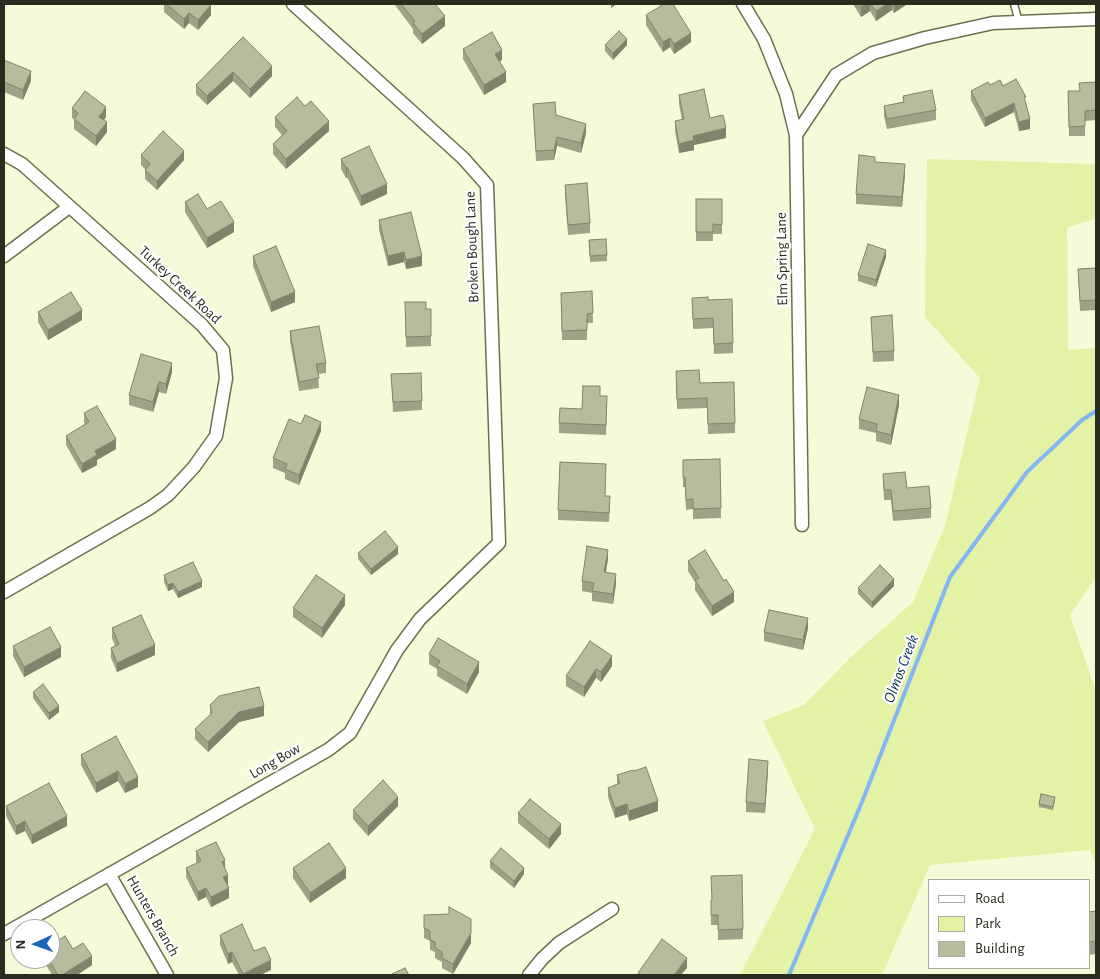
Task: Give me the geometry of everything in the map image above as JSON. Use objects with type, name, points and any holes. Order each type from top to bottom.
[{"type":"street","name":"Broken Bough Lane","points":[[293,4],[462,158],[487,185],[499,543]]},
{"type":"street","name":"Elm Spring Lane","points":[[743,4],[764,39],[786,94],[796,135],[802,525]]},
{"type":"street","points":[[796,135],[836,75],[856,62],[880,51],[925,38],[993,23],[1096,19]]},
{"type":"street","name":"Turkey Creek Road","points":[[4,154],[22,164],[202,325],[223,350],[226,378],[216,436],[194,467],[168,495],[150,508],[4,592]]},
{"type":"street","points":[[4,256],[69,207]]},
{"type":"street","name":"Long Bow","points":[[4,934],[328,750],[350,733],[397,650],[420,619],[499,543]]},
{"type":"street","name":"Hunters Branch","points":[[109,874],[168,975]]},
{"type":"street","points":[[529,975],[542,959],[560,943],[612,909]]},
{"type":"lane","points":[[1014,4],[1020,22]]},
{"type":"green space","points":[[927,159],[1096,164],[1096,218],[1067,228],[1068,350],[1096,348],[1096,577],[1070,615],[1096,692],[1096,866],[1090,850],[930,865],[882,975],[740,975],[815,829],[763,721],[804,705],[850,658],[913,602],[945,526],[980,378],[925,317]]},
{"type":"building","points":[[166,4],[211,5],[198,20],[189,13],[184,19]]},
{"type":"building","points":[[401,4],[435,4],[445,16],[422,34],[413,23],[415,21]]},
{"type":"building","points":[[664,4],[673,4],[691,33],[674,44],[670,38],[663,42],[646,15]]},
{"type":"building","points":[[871,4],[887,4],[876,11]]},
{"type":"building","points":[[619,31],[627,39],[613,53],[605,45]]},
{"type":"building","points":[[492,32],[502,50],[495,54],[506,72],[484,85],[463,49]]},
{"type":"building","points":[[243,37],[272,66],[250,89],[233,72],[207,96],[196,85]]},
{"type":"building","points":[[4,60],[31,71],[23,90],[4,82]]},
{"type":"building","points":[[1016,79],[1026,97],[1024,97],[1030,119],[1019,122],[1014,103],[985,118],[971,91],[988,82],[990,85],[1000,80],[1003,86]]},
{"type":"building","points":[[1096,82],[1096,110],[1085,111],[1085,126],[1069,127],[1068,91],[1080,91],[1079,83]]},
{"type":"building","points":[[704,89],[710,118],[723,115],[726,128],[693,136],[694,140],[679,144],[675,121],[684,119],[679,95]]},
{"type":"building","points":[[932,90],[936,110],[887,119],[884,106],[904,102],[903,96]]},
{"type":"building","points":[[85,91],[106,107],[99,117],[107,122],[96,136],[74,119],[78,113],[72,108]]},
{"type":"building","points":[[297,97],[305,106],[311,101],[329,121],[286,159],[273,144],[287,131],[275,117]]},
{"type":"building","points":[[555,102],[556,115],[586,124],[581,143],[557,137],[554,150],[536,151],[533,104]]},
{"type":"building","points":[[163,131],[184,151],[157,181],[145,170],[150,164],[141,155]]},
{"type":"building","points":[[369,146],[387,184],[361,196],[341,159]]},
{"type":"building","points":[[859,155],[875,157],[875,162],[905,164],[902,197],[856,194]]},
{"type":"building","points":[[587,183],[590,223],[568,225],[565,185]]},
{"type":"building","points":[[198,194],[207,209],[221,201],[234,222],[207,238],[185,202]]},
{"type":"building","points":[[696,199],[722,199],[722,225],[713,224],[713,232],[696,232]]},
{"type":"building","points":[[411,212],[422,256],[406,260],[404,252],[388,256],[379,220]]},
{"type":"building","points":[[606,239],[607,255],[590,256],[589,240]]},
{"type":"building","points":[[868,244],[886,250],[876,280],[858,275]]},
{"type":"building","points":[[276,246],[295,292],[271,302],[253,256]]},
{"type":"building","points":[[1096,268],[1096,300],[1080,301],[1078,269]]},
{"type":"building","points":[[592,291],[593,313],[587,314],[587,330],[562,331],[561,293]]},
{"type":"building","points":[[71,292],[82,310],[48,330],[38,312]]},
{"type":"building","points":[[708,297],[708,300],[732,299],[733,343],[714,344],[713,318],[693,319],[692,298]]},
{"type":"building","points":[[405,302],[426,302],[426,309],[431,309],[431,336],[406,337]]},
{"type":"building","points":[[892,315],[894,351],[873,352],[871,317]]},
{"type":"building","points":[[319,326],[326,363],[316,364],[319,378],[299,382],[290,331]]},
{"type":"building","points":[[141,354],[172,363],[166,384],[159,382],[153,402],[129,395]]},
{"type":"building","points":[[699,370],[700,383],[734,382],[735,423],[708,424],[707,398],[677,399],[676,371]]},
{"type":"building","points":[[421,373],[422,401],[393,402],[391,374]]},
{"type":"building","points":[[583,386],[600,386],[600,396],[607,396],[606,425],[559,423],[560,408],[582,409]]},
{"type":"building","points":[[867,387],[899,395],[891,435],[876,431],[877,424],[859,419]]},
{"type":"building","points":[[97,406],[116,439],[95,451],[97,455],[82,464],[66,436],[89,422],[84,413]]},
{"type":"building","points":[[305,415],[321,422],[299,475],[285,469],[287,464],[273,458],[289,419],[301,424]]},
{"type":"building","points":[[720,459],[721,508],[693,509],[693,499],[686,500],[683,460]]},
{"type":"building","points":[[560,462],[606,464],[605,496],[610,496],[609,513],[558,510]]},
{"type":"building","points":[[905,472],[907,488],[929,486],[931,508],[893,511],[891,490],[884,490],[883,474]]},
{"type":"building","points":[[385,531],[398,547],[371,569],[358,553]]},
{"type":"building","points":[[587,546],[608,550],[604,572],[616,574],[613,594],[592,591],[594,583],[582,581]]},
{"type":"building","points":[[705,550],[724,581],[726,579],[734,592],[712,606],[695,580],[699,578],[688,561]]},
{"type":"building","points":[[193,562],[202,581],[178,592],[173,583],[168,585],[164,575]]},
{"type":"building","points":[[880,565],[894,579],[872,602],[858,588]]},
{"type":"building","points":[[316,575],[345,595],[322,628],[293,608]]},
{"type":"building","points":[[769,610],[808,618],[803,640],[764,632]]},
{"type":"building","points":[[141,615],[155,645],[117,663],[111,648],[119,644],[112,628]]},
{"type":"building","points":[[50,627],[61,647],[24,667],[13,646]]},
{"type":"building","points":[[438,638],[479,662],[467,684],[437,666],[440,661],[429,654]]},
{"type":"building","points":[[590,641],[612,656],[601,672],[596,669],[584,687],[566,676]]},
{"type":"building","points":[[43,684],[59,706],[49,713],[33,692]]},
{"type":"building","points":[[259,687],[264,706],[239,712],[208,742],[195,729],[212,713],[210,705],[219,696]]},
{"type":"building","points":[[116,736],[138,777],[125,784],[118,771],[96,783],[81,755]]},
{"type":"building","points":[[749,759],[768,761],[765,804],[746,802]]},
{"type":"building","points":[[646,767],[658,801],[629,811],[627,804],[615,808],[608,788],[620,783],[617,775]]},
{"type":"building","points":[[383,780],[398,797],[368,826],[353,810]]},
{"type":"building","points":[[49,783],[67,816],[32,835],[25,821],[16,826],[6,806]]},
{"type":"building","points":[[1041,794],[1055,797],[1053,807],[1039,804]]},
{"type":"building","points":[[530,799],[561,824],[549,839],[518,813]]},
{"type":"building","points":[[216,842],[225,860],[222,862],[228,875],[223,877],[229,888],[211,897],[206,888],[198,892],[186,868],[201,861],[196,851]]},
{"type":"building","points":[[329,843],[346,868],[310,893],[293,868]]},
{"type":"building","points":[[501,848],[524,868],[514,881],[490,861]]},
{"type":"building","points":[[742,875],[743,929],[718,930],[718,915],[711,915],[711,876]]},
{"type":"building","points":[[449,907],[471,919],[471,933],[453,964],[442,958],[442,952],[435,948],[435,942],[430,940],[430,931],[424,928],[424,915],[449,914]]},
{"type":"building","points":[[1096,911],[1096,941],[1090,942],[1090,912]]},
{"type":"building","points":[[242,924],[254,951],[265,947],[271,960],[243,974],[232,952],[228,954],[220,935]]},
{"type":"building","points":[[65,936],[73,949],[83,943],[92,956],[62,975],[58,975],[54,969],[60,969],[60,939]]},
{"type":"building","points":[[662,939],[687,958],[674,975],[641,975],[638,973]]},
{"type":"building","points":[[405,968],[409,975],[390,975]]},
{"type":"waterway","name":"Olmos Creek","points":[[789,975],[862,802],[950,577],[1027,472],[1082,420],[1096,411]]}]
